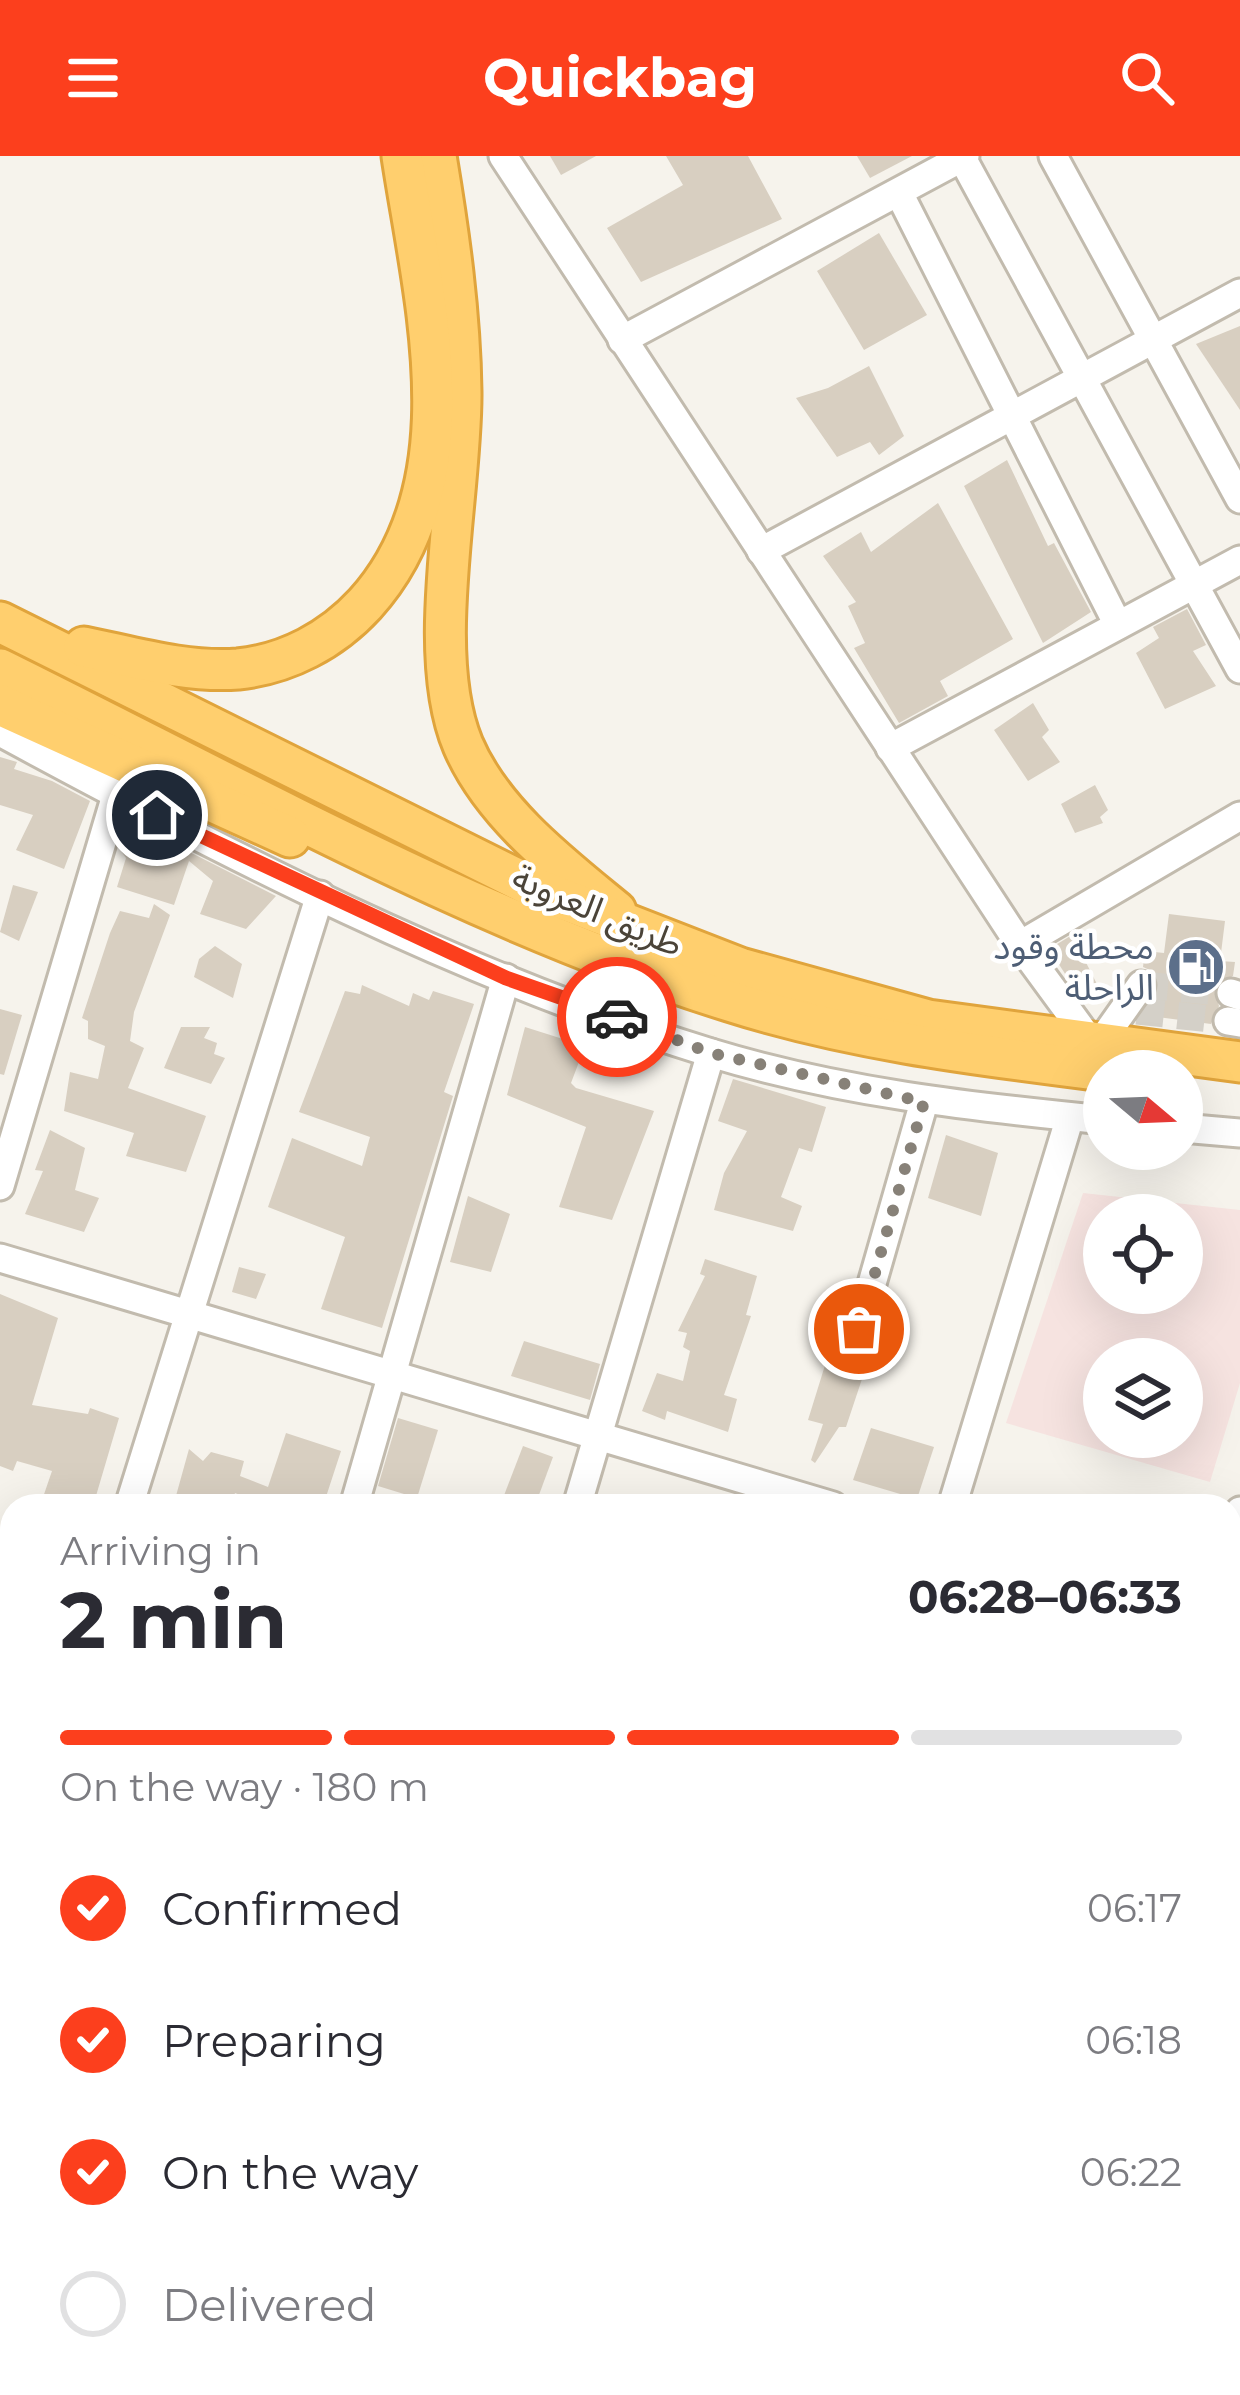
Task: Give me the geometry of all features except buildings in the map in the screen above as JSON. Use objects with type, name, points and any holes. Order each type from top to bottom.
[{"type":"highway","points":[[13,628],[168,664],[232,669],[264,665],[294,656],[348,622],[389,577],[419,520],[430,457],[429,335],[402,156]]},
{"type":"highway","points":[[436,156],[455,274],[461,393],[447,614],[447,687],[454,719],[484,784],[509,816],[638,930]]},
{"type":"highway","name":"طريق العروبة","points":[[13,628],[537,889],[638,930],[843,1000],[928,1020],[1116,1027],[1240,1062]]},
{"type":"highway","name":"طريق العروبة","points":[[0,669],[406,869],[628,965],[728,1001],[888,1041],[1116,1027]]},
{"type":"highway","points":[[0,705],[233,815],[340,854],[406,869]]},
{"type":"highway","points":[[1203,1084],[1240,1088]]},
{"type":"street","points":[[503,156],[1020,945],[1116,1027]]},
{"type":"street","points":[[1054,156],[1240,499]]},
{"type":"street","points":[[622,340],[962,157],[1240,669]]},
{"type":"street","points":[[899,194],[1118,626]]},
{"type":"street","points":[[760,551],[1240,293]]},
{"type":"street","points":[[890,748],[1240,560]]},
{"type":"street","points":[[0,732],[320,895],[506,978],[711,1053],[924,1102],[1083,1118]]},
{"type":"street","points":[[0,1186],[116,795]]},
{"type":"street","points":[[1020,945],[1240,816]]},
{"type":"street","points":[[133,1494],[320,895]]},
{"type":"street","points":[[358,1494],[506,978]]},
{"type":"street","points":[[581,1494],[711,1053]]},
{"type":"street","points":[[859,1329],[924,1102]]},
{"type":"street","points":[[956,1494],[1070,1117]]},
{"type":"street","points":[[1203,1129],[1240,1133]]},
{"type":"street","points":[[0,1258],[598,1436],[760,1494]]},
{"type":"shaded area","points":[[1083,1193],[1092,1194],[1083,1194],[1083,1314],[1203,1314],[1203,1206],[1240,1210],[1240,1383],[1210,1482],[1127,1458],[1203,1458],[1203,1338],[1083,1338],[1083,1445],[1006,1423]]},
{"type":"tunnel","points":[[1141,985],[1231,993]]},
{"type":"tunnel","points":[[1137,1011],[1228,1021]]},
{"type":"way so far","points":[[617,1017],[711,1053],[924,1102],[859,1329]]},
{"type":"place","name":"محطة وقود الراحلة","points":[[1196,967]]},
{"type":"route","points":[[157,815],[506,978],[617,1017]]}]
